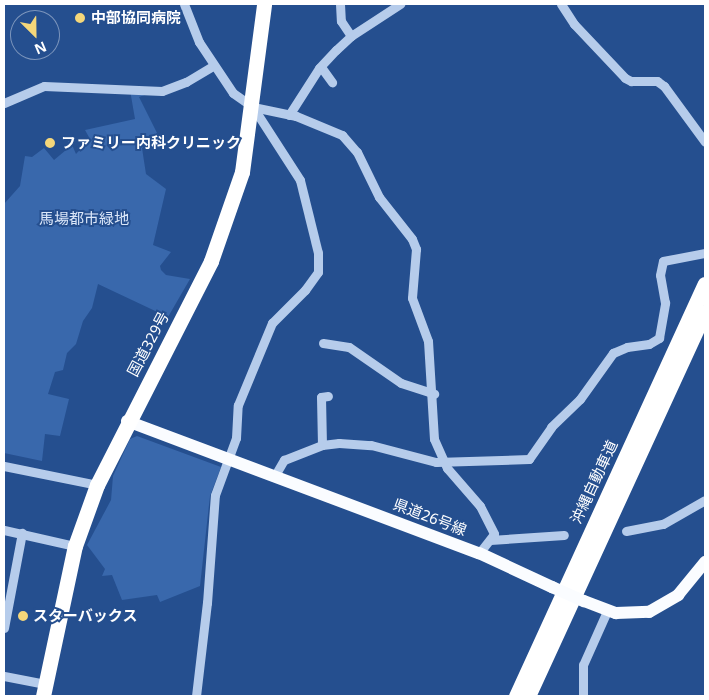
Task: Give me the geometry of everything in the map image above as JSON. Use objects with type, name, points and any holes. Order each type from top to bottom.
[{"type":"highway","name":"国道329号","points":[[44,690],[75,546],[97,485],[127,421],[219,242],[242,172],[253,107],[264,4]]},
{"type":"highway","name":"沖縄自動車道","points":[[516,696],[705,284]]},
{"type":"highway","name":"沖縄自動車道","points":[[528,696],[705,312]]},
{"type":"main road","name":"県道26号線","points":[[127,421],[479,554],[607,611],[632,614],[658,608],[678,595],[705,562]]},
{"type":"street","points":[[184,4],[199,42],[213,66],[233,93],[253,107],[300,180],[318,254],[318,272],[305,290],[272,323],[238,405],[236,438],[215,496],[208,603],[196,696]]},
{"type":"street","points":[[340,4],[341,20],[351,36]]},
{"type":"street","points":[[289,115],[321,67],[351,36],[400,4]]},
{"type":"street","points":[[561,4],[574,24],[625,78],[631,81],[657,81],[664,86],[705,142]]},
{"type":"street","points":[[4,103],[23,92],[44,86],[162,91],[186,82],[213,66]]},
{"type":"street","points":[[321,67],[332,82]]},
{"type":"street","points":[[253,107],[319,124],[350,142],[379,197],[412,239],[416,249],[412,298],[428,341],[434,394],[434,439],[445,463],[480,506],[494,534],[479,554]]},
{"type":"street","points":[[274,477],[284,460],[322,445],[356,443],[445,463],[529,459],[551,427],[580,398],[613,353],[627,347],[649,344],[659,338],[665,304],[660,275],[663,261],[678,260],[704,250]]},
{"type":"street","points":[[323,343],[349,347],[401,383],[434,394]]},
{"type":"street","points":[[322,445],[321,397],[328,396]]},
{"type":"street","points":[[4,466],[97,485]]},
{"type":"street","points":[[626,531],[663,524],[705,500]]},
{"type":"street","points":[[4,530],[75,546]]},
{"type":"street","points":[[4,628],[22,533]]},
{"type":"street","points":[[490,540],[564,535]]},
{"type":"street","points":[[583,696],[583,665],[607,611]]},
{"type":"street","points":[[4,676],[44,690]]},
{"type":"green space","name":"馬場都市緑地","points":[[130,90],[153,92],[139,97],[159,137],[142,148],[146,174],[166,189],[153,245],[171,252],[160,266],[166,275],[190,279],[168,317],[98,284],[92,308],[83,321],[76,344],[67,353],[63,370],[55,372],[48,394],[69,399],[60,436],[45,434],[42,461],[4,453],[4,204],[20,186],[25,156],[32,157],[44,148],[54,160],[66,150],[69,138],[76,154],[90,139],[85,130],[135,119]]},
{"type":"green space","points":[[137,436],[221,467],[210,496],[200,586],[160,602],[157,595],[122,600],[112,575],[102,576],[105,569],[87,545],[111,500],[113,476],[130,439]]},
{"type":"place","name":"中部協同病院","points":[[80,18]]},
{"type":"place","name":"ファミリー内科クリニック","points":[[50,143]]},
{"type":"place","name":"スターバックス","points":[[23,616]]}]
